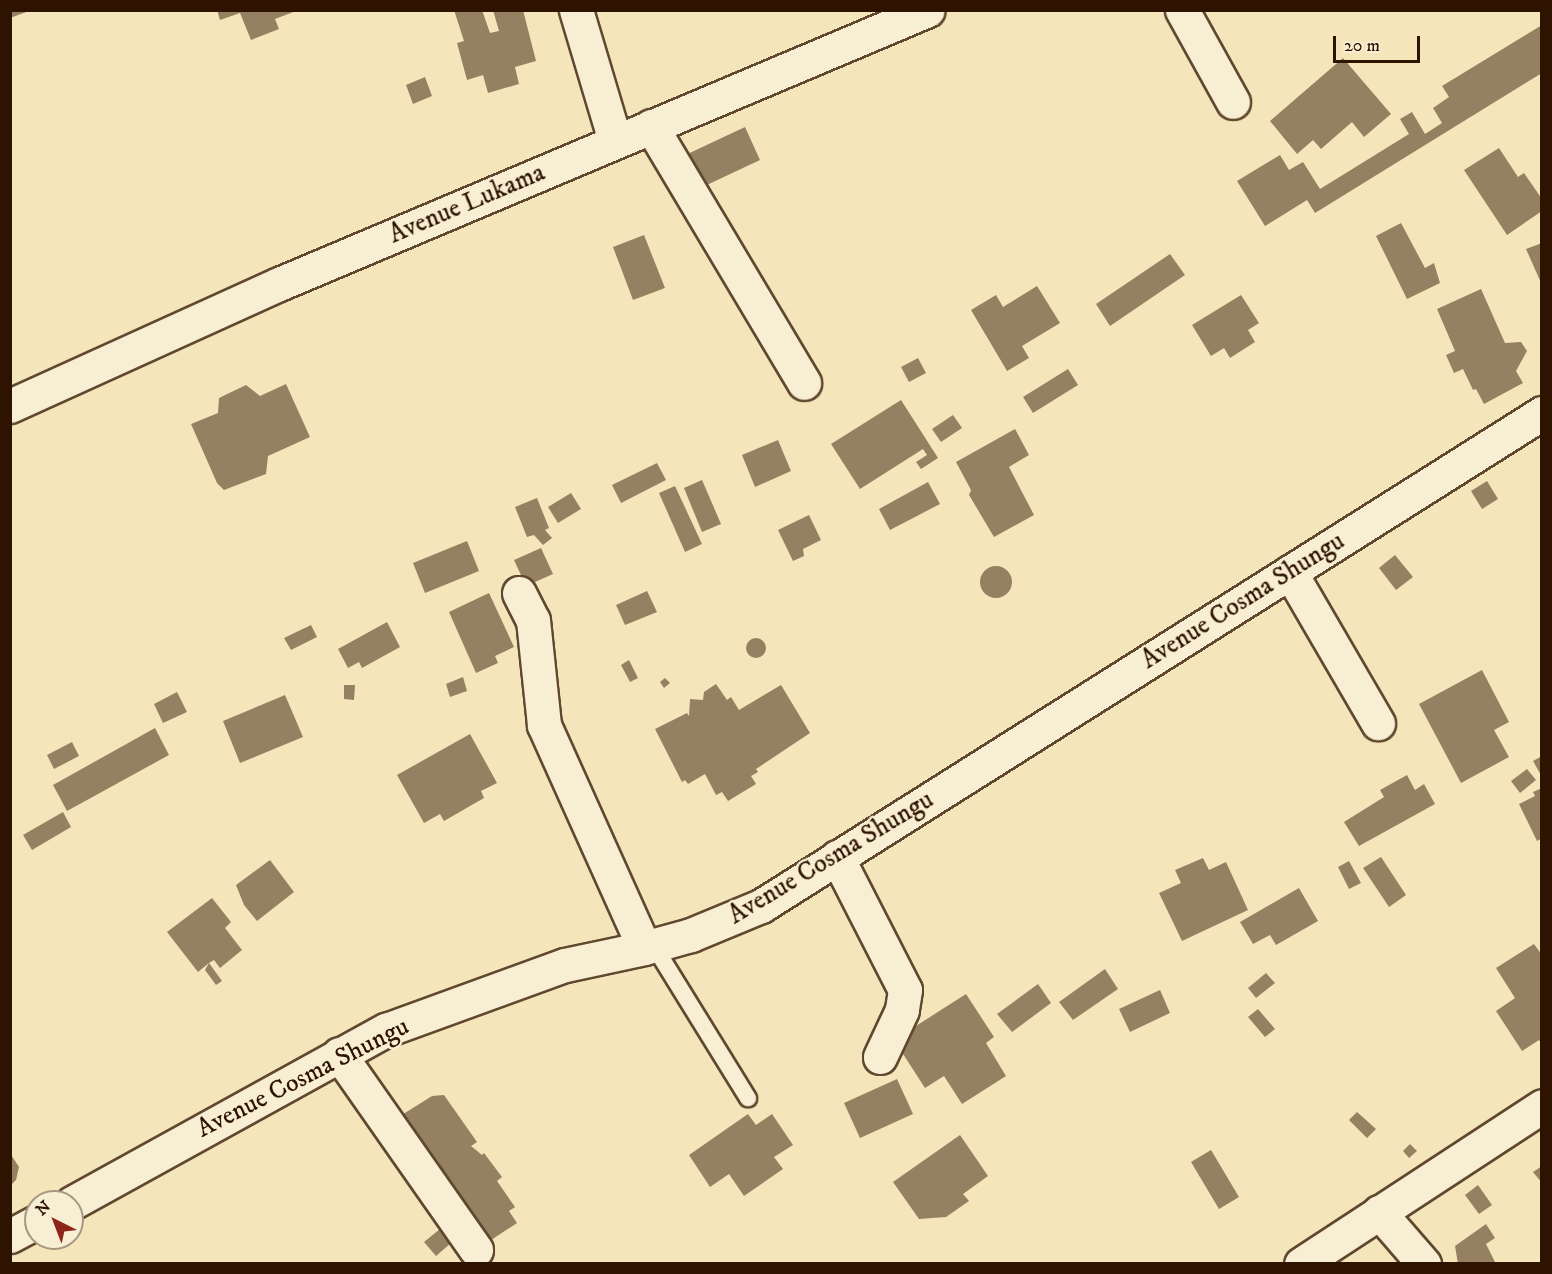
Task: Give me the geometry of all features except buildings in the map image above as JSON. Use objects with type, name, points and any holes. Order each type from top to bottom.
[{"type":"street","points":[[576,10],[615,141]]},
{"type":"street","name":"Avenue Lukama","points":[[10,406],[279,284],[928,10]]},
{"type":"street","points":[[1182,10],[1233,102]]},
{"type":"street","points":[[651,126],[804,383]]},
{"type":"street","name":"Avenue Cosma Shungu","points":[[84,1196],[386,1030],[565,965],[649,947],[729,921],[761,906],[1542,413]]},
{"type":"street","points":[[1290,572],[1378,723]]},
{"type":"street","points":[[519,592],[532,620],[544,725],[649,947]]},
{"type":"street","points":[[837,857],[905,990],[902,1010],[880,1057]]},
{"type":"street","points":[[339,1054],[476,1250]]},
{"type":"street","points":[[1301,1263],[1542,1106]]},
{"type":"street","points":[[1379,1212],[1424,1263]]},
{"type":"street","points":[[10,1236],[24,1228]]},
{"type":"lane","points":[[649,947],[748,1098]]}]
